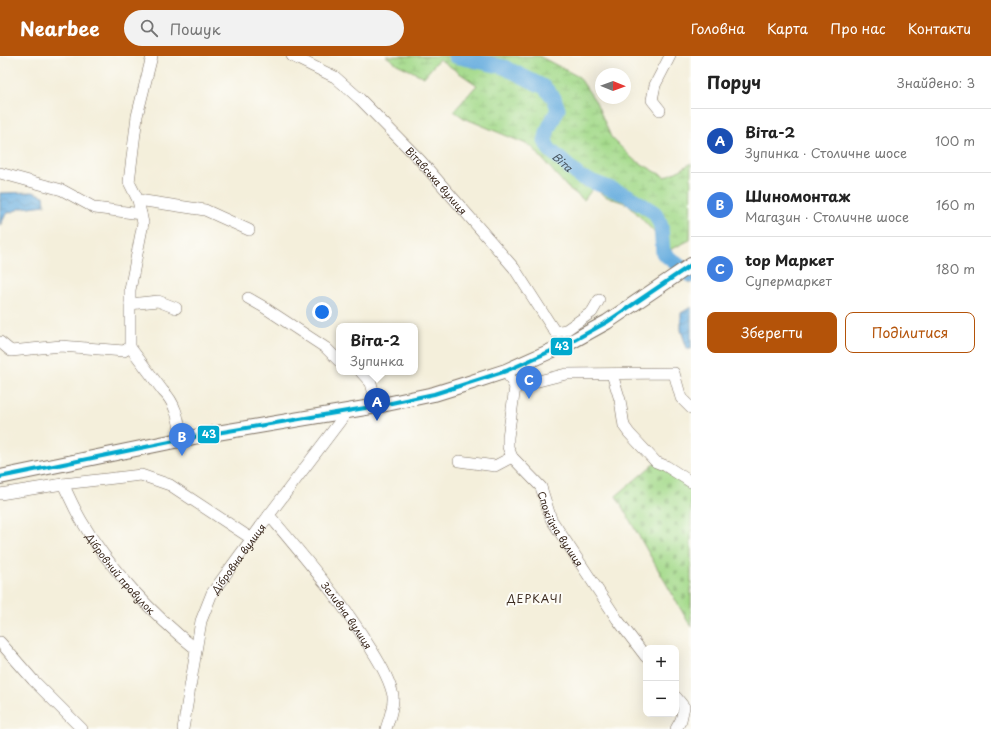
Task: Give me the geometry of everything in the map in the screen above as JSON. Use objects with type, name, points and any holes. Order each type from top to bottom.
[{"type":"main road","points":[[0,477],[199,436],[347,412],[434,394],[506,371],[571,342],[607,322],[691,265]]},
{"type":"street","points":[[152,56],[137,116],[129,182],[138,200],[143,223],[130,290],[130,348],[163,391],[170,397],[178,416],[182,440]]},
{"type":"street","name":"Вітавська вулиця","points":[[292,56],[335,77],[360,99],[420,160],[514,268],[555,332],[566,330],[592,312],[599,300]]},
{"type":"street","points":[[660,110],[652,100],[655,85],[670,56]]},
{"type":"street","points":[[0,173],[62,190],[95,208],[141,214]]},
{"type":"street","points":[[138,200],[205,210],[249,230]]},
{"type":"street","points":[[248,298],[326,348],[336,358]]},
{"type":"street","points":[[130,304],[158,300],[176,308]]},
{"type":"street","points":[[0,342],[11,351],[61,346],[124,351],[130,348]]},
{"type":"street","points":[[460,461],[495,466],[512,457],[508,447],[508,437],[515,387],[506,371]]},
{"type":"street","points":[[515,387],[566,374],[674,373],[681,398],[691,408]]},
{"type":"street","points":[[612,374],[620,400],[624,426],[629,433],[656,462],[666,466],[691,482]]},
{"type":"street","points":[[364,375],[371,383],[376,406]]},
{"type":"street","name":"Дібровна вулиця","points":[[183,729],[201,621],[212,593],[347,412]]},
{"type":"street","name":"Спокійна вулиця","points":[[512,457],[541,487],[552,519],[563,537],[618,619],[643,653]]},
{"type":"street","points":[[0,494],[63,484],[141,475],[170,485],[252,539]]},
{"type":"street","name":"Дібровний провулок","points":[[63,484],[81,520],[115,570],[170,628],[196,649]]},
{"type":"street","name":"Заливна вулиця","points":[[269,515],[318,574],[358,626],[380,664],[391,688],[393,698],[392,713],[386,729]]},
{"type":"street","points":[[0,642],[32,680],[82,729]]},
{"type":"street","points":[[676,729],[681,720],[684,707],[679,701]]},
{"type":"green space","points":[[386,56],[539,56],[579,77],[595,101],[595,104],[597,104],[611,137],[633,159],[665,177],[691,163],[690,240],[659,255],[654,232],[628,204],[607,197],[593,188],[584,200],[567,187],[531,146],[464,118],[454,111],[477,85],[439,59],[424,77],[397,64]]},
{"type":"green space","points":[[656,462],[691,482],[691,627],[616,496]]},
{"type":"water","points":[[33,192],[44,196],[45,205],[22,208],[6,214],[0,226],[0,193]]},
{"type":"water","points":[[668,252],[691,270],[691,284],[659,255]]},
{"type":"water","points":[[691,307],[691,349],[687,349],[681,330],[681,313]]},
{"type":"waterway","name":"Віта","points":[[455,56],[504,67],[544,87],[554,98],[558,109],[548,129],[545,141],[549,149],[580,177],[627,195],[655,213],[661,226],[663,253],[691,275]]},
{"type":"transit line","name":"43","points":[[0,477],[199,436],[377,406],[434,394],[506,371],[571,342],[607,322],[691,265]]},
{"type":"place","name":"top Маркет","points":[[529,399]]},
{"type":"place","name":"Віта-2","points":[[377,421]]},
{"type":"place","name":"Шиномонтаж","points":[[182,456]]},
{"type":"district","name":"ДЕРКАЧІ","points":[[535,598]]}]
